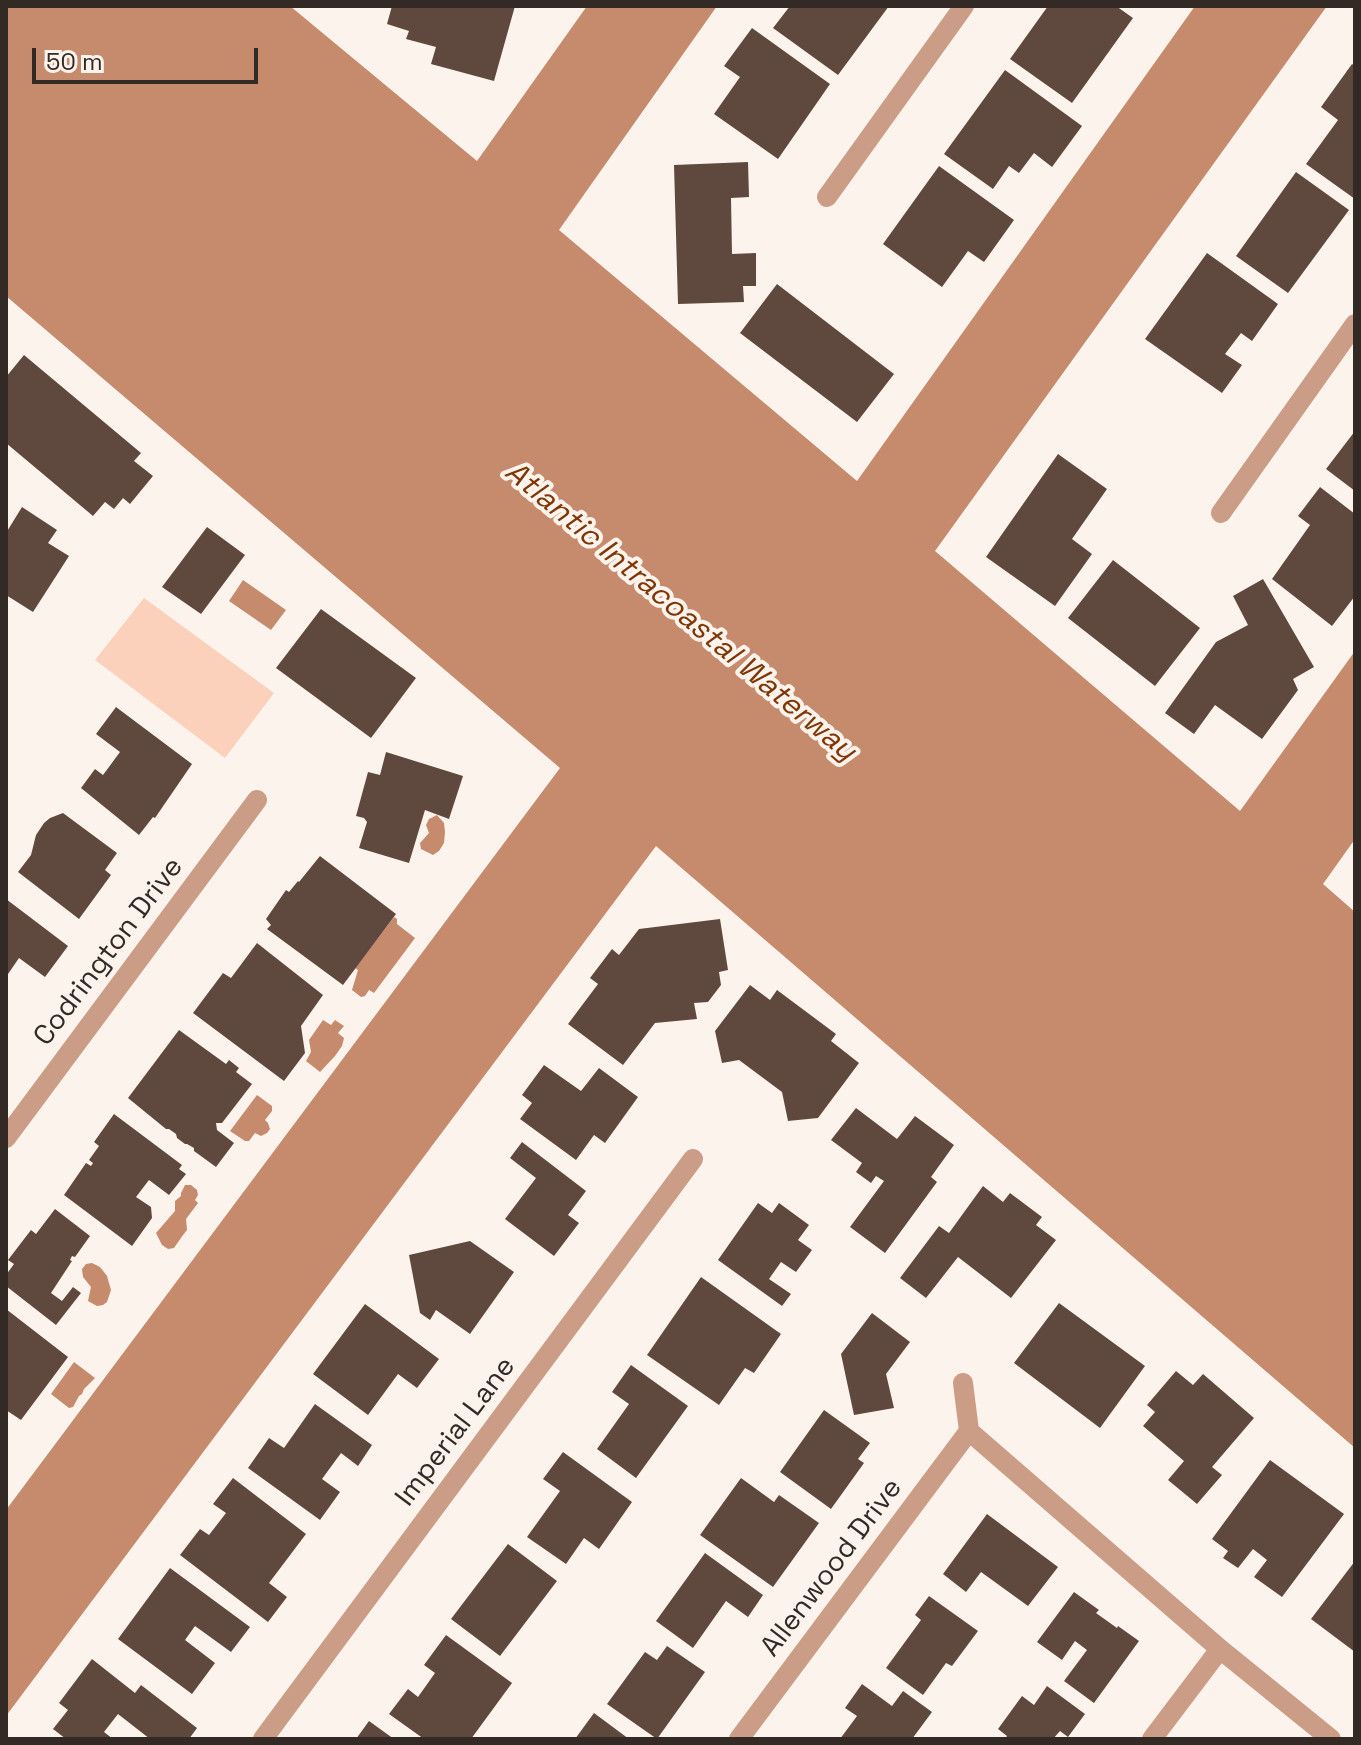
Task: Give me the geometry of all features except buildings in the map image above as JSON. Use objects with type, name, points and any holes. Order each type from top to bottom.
[{"type":"street","points":[[827,197],[964,6]]},
{"type":"street","points":[[1221,513],[1355,324]]},
{"type":"street","name":"Codrington Drive","points":[[6,1138],[257,800]]},
{"type":"street","name":"Imperial Lane","points":[[263,1739],[693,1159]]},
{"type":"street","points":[[963,1383],[969,1431],[1220,1649],[1331,1739]]},
{"type":"street","name":"Allenwood Drive","points":[[739,1739],[969,1431]]},
{"type":"street","points":[[1152,1739],[1220,1649]]},
{"type":"shaded area","points":[[144,598],[274,693],[225,758],[95,660]]},
{"type":"water","name":"Atlantic Intracoastal Waterway","points":[[6,6],[290,6],[477,161],[587,6],[717,6],[559,230],[857,481],[1195,6],[1327,6],[935,551],[1240,811],[1355,651],[1355,839],[1323,884],[1355,912],[1355,1448],[656,846],[6,1716],[6,1510],[560,768],[6,296]]},
{"type":"water","points":[[243,580],[286,610],[271,630],[229,601]]},
{"type":"water","points":[[437,815],[444,823],[444,843],[433,855],[421,849],[420,843],[429,833],[426,825],[429,819]]},
{"type":"water","points":[[394,917],[397,924],[415,938],[374,993],[369,990],[361,997],[352,990],[358,970],[355,968]]},
{"type":"water","points":[[323,1020],[331,1025],[335,1020],[344,1026],[338,1033],[344,1038],[335,1056],[320,1072],[306,1061],[311,1052],[309,1040]]},
{"type":"water","points":[[257,1095],[272,1106],[265,1120],[270,1129],[261,1136],[255,1133],[249,1141],[245,1141],[230,1131]]},
{"type":"water","points":[[185,1185],[197,1190],[195,1200],[198,1203],[186,1219],[187,1230],[174,1248],[168,1249],[156,1233],[175,1211],[175,1201],[181,1196]]},
{"type":"water","points":[[92,1263],[107,1276],[111,1290],[103,1305],[97,1306],[88,1301],[91,1287],[83,1277],[82,1269]]},
{"type":"water","points":[[74,1362],[95,1378],[69,1408],[51,1394]]}]
